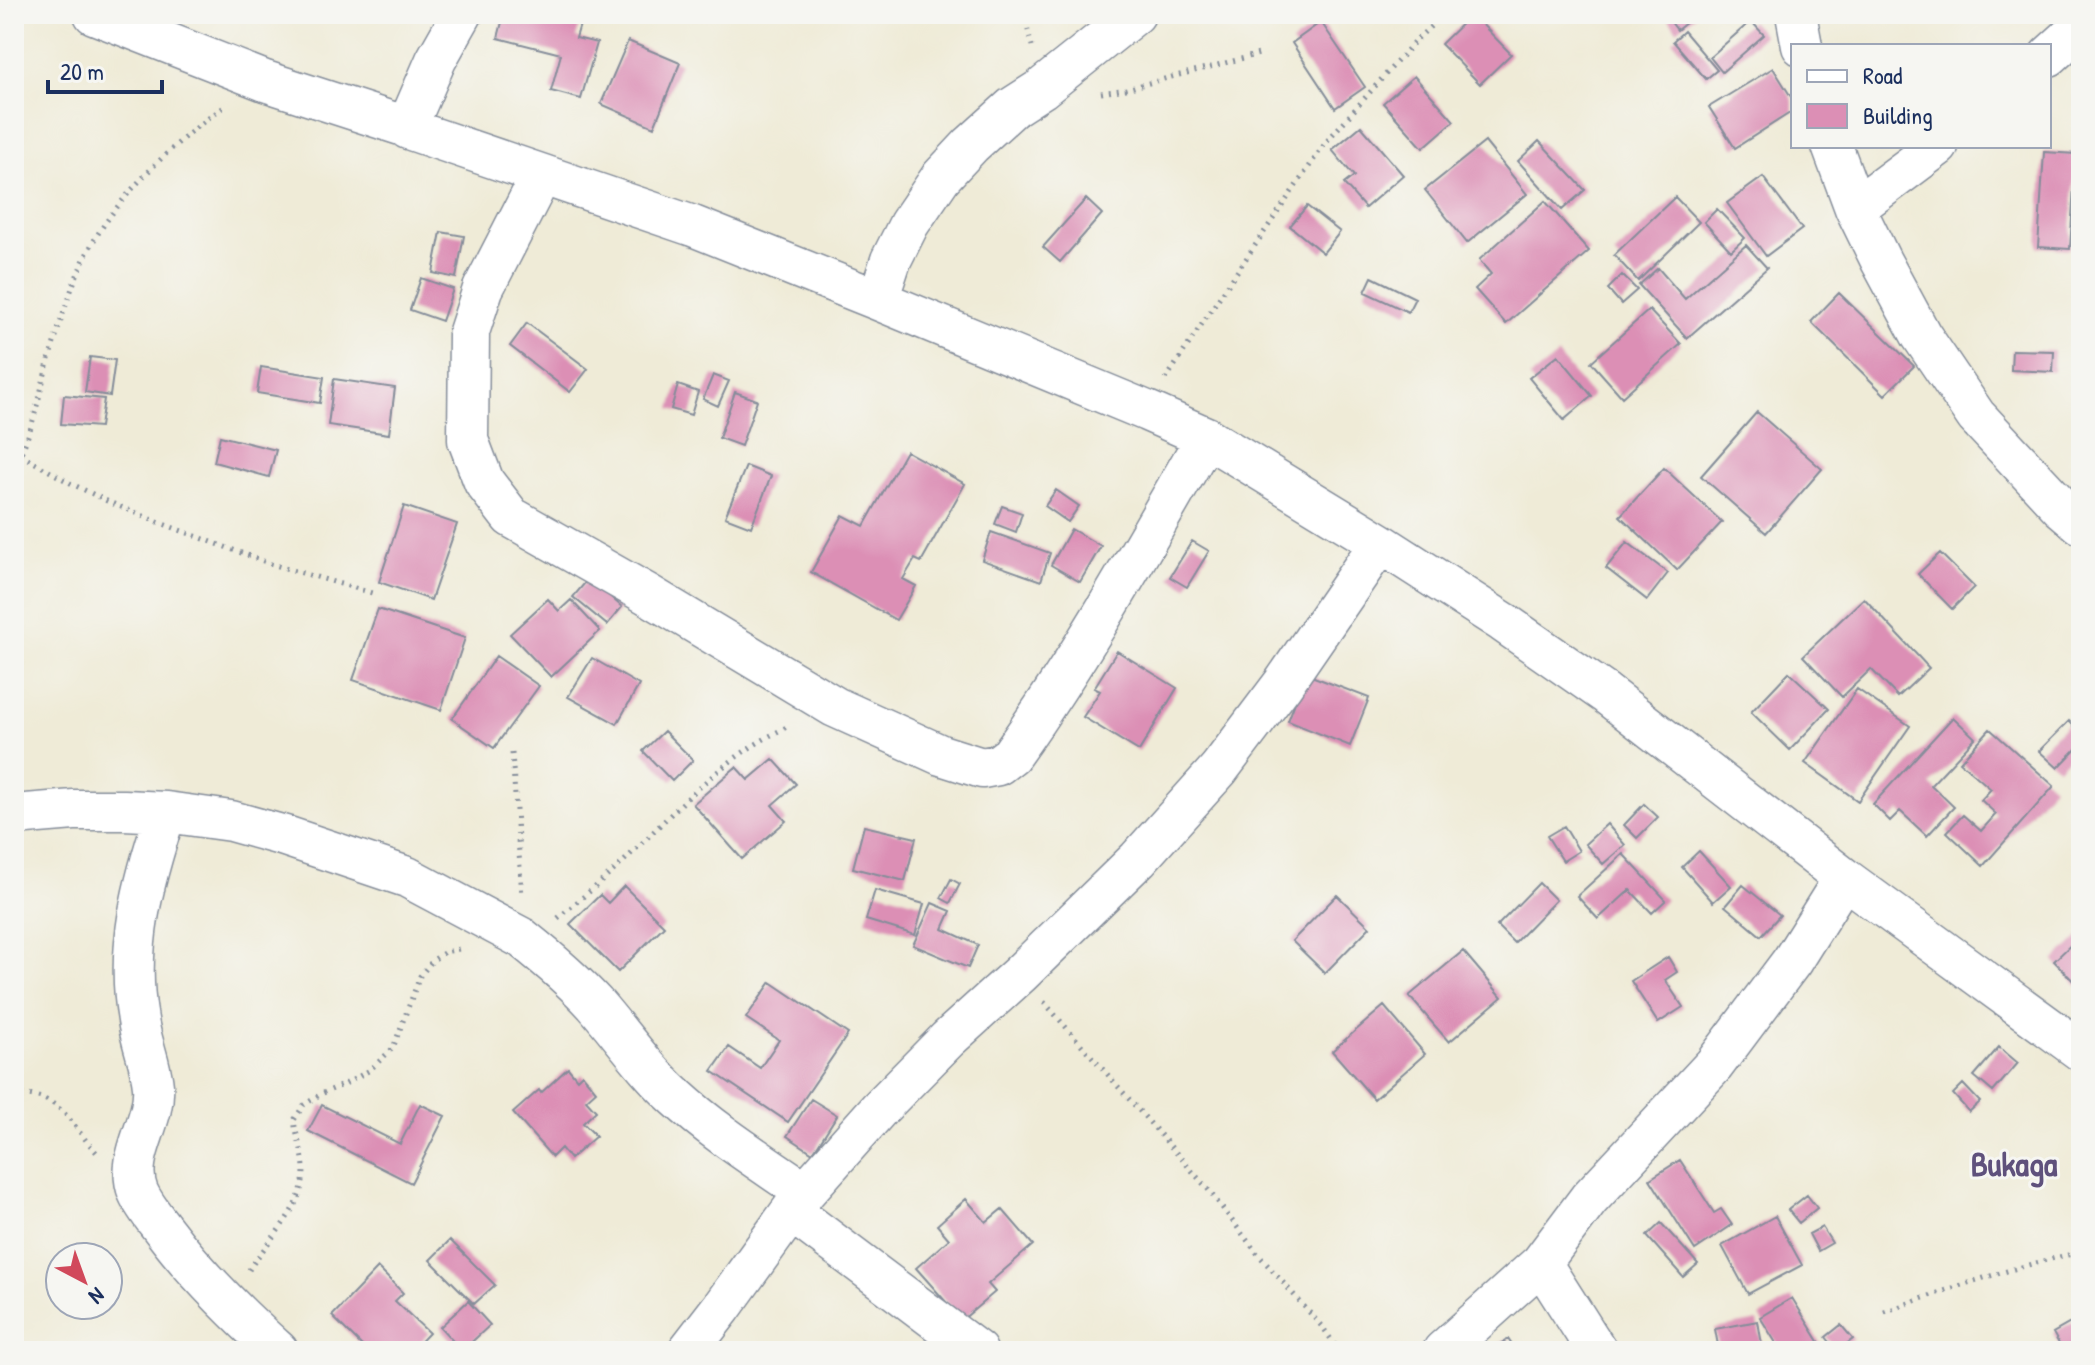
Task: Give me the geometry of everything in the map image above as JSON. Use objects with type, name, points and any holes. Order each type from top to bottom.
[{"type":"street","points":[[94,14],[265,81],[693,226],[1206,437],[1380,543],[1503,622],[1605,693],[1844,878],[2081,1051]]},
{"type":"street","points":[[407,127],[436,60],[462,14]]},
{"type":"street","points":[[878,300],[891,260],[909,224],[941,177],[1013,107],[1041,89],[1135,14]]},
{"type":"street","points":[[1796,14],[1802,44]]},
{"type":"street","points":[[2051,54],[2081,27]]},
{"type":"street","points":[[1833,148],[1855,208],[1921,335],[1976,416],[2061,507],[2081,524]]},
{"type":"street","points":[[1855,208],[1935,148]]},
{"type":"street","points":[[541,176],[483,289],[469,332],[468,440],[484,482],[511,517],[835,707],[941,755],[982,768],[998,765],[1011,755],[1076,657],[1206,437]]},
{"type":"street","points":[[688,1351],[798,1202],[879,1109],[948,1039],[1138,859],[1219,769],[1283,684],[1380,543]]},
{"type":"street","points":[[14,815],[74,810],[166,812],[231,821],[407,877],[525,941],[594,1003],[645,1066],[676,1097],[977,1351]]},
{"type":"street","points":[[166,812],[150,859],[137,914],[133,950],[138,1021],[153,1087],[149,1114],[133,1166],[138,1191],[151,1214],[183,1256],[228,1305],[278,1351]]},
{"type":"street","points":[[1443,1351],[1541,1263],[1589,1199],[1714,1065],[1792,961],[1844,878]]},
{"type":"street","points":[[1541,1263],[1597,1351]]},
{"type":"path","points":[[1147,411],[1197,331],[1326,142],[1416,40],[1444,14]]},
{"type":"path","points":[[1041,89],[1068,95],[1092,95],[1263,53]]},
{"type":"path","points":[[14,466],[21,455],[68,297],[93,242],[125,196],[166,155],[211,116],[265,81]]},
{"type":"path","points":[[21,455],[97,496],[158,522],[271,564],[372,593]]},
{"type":"path","points":[[228,1305],[295,1205],[303,1186],[304,1167],[294,1120],[304,1105],[370,1070],[393,1048],[420,976],[433,960],[456,949],[504,946],[525,941],[625,860],[675,808],[734,757],[785,728],[835,707]]},
{"type":"path","points":[[512,753],[525,941]]},
{"type":"path","points":[[1020,974],[1207,1188],[1339,1351]]},
{"type":"path","points":[[14,1094],[46,1099],[63,1111],[92,1149],[138,1191]]},
{"type":"path","points":[[1884,1312],[1965,1283],[2081,1252]]},
{"type":"building","points":[[504,14],[553,14],[581,21],[576,38],[597,43],[581,99],[551,91],[561,54],[498,38]]},
{"type":"building","points":[[1079,14],[1100,14],[1084,23]]},
{"type":"building","points":[[1472,14],[1511,54],[1480,84],[1441,44]]},
{"type":"building","points":[[1665,14],[1697,14],[1677,30]]},
{"type":"building","points":[[1751,21],[1764,35],[1722,72],[1710,57]]},
{"type":"building","points":[[1321,22],[1365,87],[1335,108],[1292,43]]},
{"type":"building","points":[[1684,31],[1717,70],[1706,79],[1673,41]]},
{"type":"building","points":[[628,41],[680,63],[654,127],[601,104]]},
{"type":"building","points":[[1773,68],[1791,97],[1791,112],[1735,148],[1709,107]]},
{"type":"building","points":[[1414,76],[1454,121],[1423,148],[1383,103]]},
{"type":"building","points":[[1361,126],[1403,175],[1365,208],[1344,184],[1354,176],[1332,150]]},
{"type":"building","points":[[1539,141],[1585,190],[1562,210],[1518,161]]},
{"type":"building","points":[[1485,142],[1527,194],[1467,243],[1425,190]]},
{"type":"building","points":[[2044,152],[2076,154],[2070,249],[2038,247]]},
{"type":"building","points":[[1763,177],[1802,229],[1766,256],[1727,203]]},
{"type":"building","points":[[1675,197],[1699,222],[1638,281],[1614,255]]},
{"type":"building","points":[[1086,199],[1102,214],[1060,262],[1043,247]]},
{"type":"building","points":[[1545,201],[1589,251],[1506,324],[1475,289],[1491,274],[1479,260]]},
{"type":"building","points":[[1307,206],[1340,232],[1323,253],[1290,226]]},
{"type":"building","points":[[1717,209],[1745,238],[1731,251],[1704,222]]},
{"type":"building","points":[[441,232],[464,236],[456,278],[433,273]]},
{"type":"building","points":[[1746,245],[1767,268],[1687,338],[1639,285],[1658,268],[1685,299]]},
{"type":"building","points":[[1622,275],[1637,290],[1621,304],[1608,289]]},
{"type":"building","points":[[1372,277],[1415,298],[1408,312],[1365,292]]},
{"type":"building","points":[[421,278],[453,289],[442,321],[410,310]]},
{"type":"building","points":[[1839,293],[1914,366],[1885,395],[1811,322]]},
{"type":"building","points":[[1649,310],[1681,344],[1622,397],[1591,362]]},
{"type":"building","points":[[527,323],[588,369],[570,392],[510,346]]},
{"type":"building","points":[[2012,350],[2054,351],[2053,372],[2011,370]]},
{"type":"building","points":[[1558,355],[1592,396],[1564,420],[1529,378]]},
{"type":"building","points":[[90,357],[115,360],[110,396],[85,392]]},
{"type":"building","points":[[14,360],[17,360],[20,436],[14,436]]},
{"type":"building","points":[[261,367],[324,377],[320,403],[257,393]]},
{"type":"building","points":[[713,375],[729,381],[718,406],[703,399]]},
{"type":"building","points":[[334,379],[395,388],[389,434],[328,425]]},
{"type":"building","points":[[678,385],[698,392],[691,415],[671,409]]},
{"type":"building","points":[[735,392],[757,400],[741,446],[719,438]]},
{"type":"building","points":[[64,395],[104,399],[100,427],[61,424]]},
{"type":"building","points":[[1757,412],[1822,469],[1766,533],[1701,476]]},
{"type":"building","points":[[220,436],[276,450],[269,477],[214,462]]},
{"type":"building","points":[[906,451],[965,484],[921,562],[915,559],[903,579],[916,586],[896,620],[811,572],[843,515],[864,526]]},
{"type":"building","points":[[746,466],[771,476],[751,527],[725,517]]},
{"type":"building","points":[[1664,468],[1722,522],[1677,570],[1620,516]]},
{"type":"building","points":[[1056,490],[1079,506],[1068,522],[1045,506]]},
{"type":"building","points":[[404,506],[457,524],[431,600],[379,582]]},
{"type":"building","points":[[1002,506],[1022,513],[1016,532],[995,524]]},
{"type":"building","points":[[1071,529],[1101,546],[1080,582],[1051,565]]},
{"type":"building","points":[[991,532],[1050,553],[1041,581],[982,560]]},
{"type":"building","points":[[1192,541],[1209,551],[1187,587],[1170,577]]},
{"type":"building","points":[[1627,542],[1668,573],[1647,600],[1606,568]]},
{"type":"building","points":[[1940,553],[1974,587],[1952,609],[1918,574]]},
{"type":"building","points":[[589,578],[622,607],[607,625],[573,597]]},
{"type":"building","points":[[1864,598],[1929,668],[1898,697],[1871,669],[1842,697],[1803,656]]},
{"type":"building","points":[[548,599],[559,611],[571,600],[600,631],[551,677],[510,634]]},
{"type":"building","points":[[378,609],[465,638],[441,710],[353,680]]},
{"type":"building","points":[[1117,651],[1177,688],[1139,751],[1083,717],[1100,691],[1094,688]]},
{"type":"building","points":[[496,656],[539,686],[494,748],[452,719]]},
{"type":"building","points":[[592,658],[639,685],[617,724],[568,697]]},
{"type":"building","points":[[1789,672],[1829,709],[1790,750],[1751,712]]},
{"type":"building","points":[[1306,674],[1369,698],[1350,746],[1288,721]]},
{"type":"building","points":[[1857,689],[1910,726],[1858,801],[1805,763]]},
{"type":"building","points":[[1953,717],[1975,738],[1931,785],[1954,807],[1927,836],[1900,811],[1890,821],[1873,804]]},
{"type":"building","points":[[2069,721],[2081,733],[2081,744],[2058,768],[2039,751]]},
{"type":"building","points":[[1990,729],[2054,786],[1983,866],[1947,832],[1963,815],[1981,831],[1996,814],[1981,800],[1991,789],[1960,762]]},
{"type":"building","points":[[664,731],[693,760],[672,781],[643,751]]},
{"type":"building","points":[[773,759],[796,784],[772,805],[786,821],[742,859],[693,804],[736,767],[748,780]]},
{"type":"building","points":[[1644,804],[1658,817],[1637,838],[1624,825]]},
{"type":"building","points":[[1607,824],[1625,845],[1603,864],[1585,844]]},
{"type":"building","points":[[864,826],[916,838],[905,881],[853,868]]},
{"type":"building","points":[[1564,826],[1579,851],[1563,861],[1547,836]]},
{"type":"building","points":[[1699,851],[1731,886],[1713,902],[1682,867]]},
{"type":"building","points":[[1623,854],[1666,900],[1652,913],[1630,890],[1598,919],[1577,896]]},
{"type":"building","points":[[951,879],[960,884],[950,903],[941,898]]},
{"type":"building","points":[[1539,883],[1556,900],[1514,943],[1497,926]]},
{"type":"building","points":[[1743,885],[1780,915],[1761,936],[1725,906]]},
{"type":"building","points":[[624,886],[664,926],[618,972],[570,924],[600,895],[608,903]]},
{"type":"building","points":[[875,890],[924,904],[915,935],[866,920]]},
{"type":"building","points":[[1337,895],[1370,927],[1325,973],[1292,941]]},
{"type":"building","points":[[932,903],[951,911],[943,929],[978,945],[968,968],[913,945]]},
{"type":"building","points":[[2081,935],[2081,989],[2054,961]]},
{"type":"building","points":[[1463,951],[1502,997],[1449,1042],[1409,996]]},
{"type":"building","points":[[1668,957],[1677,972],[1665,980],[1683,1007],[1658,1023],[1631,981]]},
{"type":"building","points":[[771,982],[848,1034],[788,1122],[712,1071],[729,1047],[760,1068],[779,1040],[746,1018]]},
{"type":"building","points":[[1384,1006],[1425,1054],[1374,1099],[1332,1051]]},
{"type":"building","points":[[1999,1047],[2018,1063],[1993,1092],[1974,1076]]},
{"type":"building","points":[[568,1068],[577,1079],[582,1074],[596,1091],[586,1100],[596,1111],[583,1123],[596,1136],[570,1159],[561,1148],[552,1157],[513,1113]]},
{"type":"building","points":[[1963,1084],[1980,1102],[1969,1112],[1953,1094]]},
{"type":"building","points":[[811,1099],[837,1115],[813,1153],[787,1136]]},
{"type":"building","points":[[420,1104],[445,1116],[411,1183],[308,1131],[322,1105],[400,1144]]},
{"type":"building","points":[[1680,1160],[1714,1213],[1721,1209],[1732,1225],[1695,1250],[1650,1179]]},
{"type":"building","points":[[1807,1195],[1817,1208],[1799,1223],[1788,1210]]},
{"type":"building","points":[[966,1199],[986,1222],[1002,1209],[1033,1245],[988,1284],[995,1292],[962,1320],[916,1268],[949,1239],[937,1225]]},
{"type":"building","points":[[1775,1216],[1802,1265],[1748,1294],[1722,1246]]},
{"type":"building","points":[[1661,1223],[1698,1264],[1683,1277],[1647,1236]]},
{"type":"building","points":[[1822,1227],[1832,1243],[1818,1251],[1809,1234]]},
{"type":"building","points":[[450,1240],[495,1285],[474,1304],[430,1260]]},
{"type":"building","points":[[378,1268],[403,1293],[395,1301],[429,1333],[412,1351],[367,1351],[332,1316]]},
{"type":"building","points":[[1792,1298],[1825,1351],[1781,1351],[1760,1317]]},
{"type":"building","points":[[468,1301],[490,1325],[462,1351],[440,1327]]},
{"type":"building","points":[[2081,1317],[2081,1351],[2063,1351],[2053,1333]]},
{"type":"building","points":[[1758,1321],[1763,1351],[1719,1351],[1715,1329]]},
{"type":"building","points":[[1841,1325],[1853,1339],[1837,1351],[1826,1337]]},
{"type":"building","points":[[1508,1339],[1516,1351],[1488,1351]]},
{"type":"district","name":"Bukaga","points":[[2014,1164]]}]
